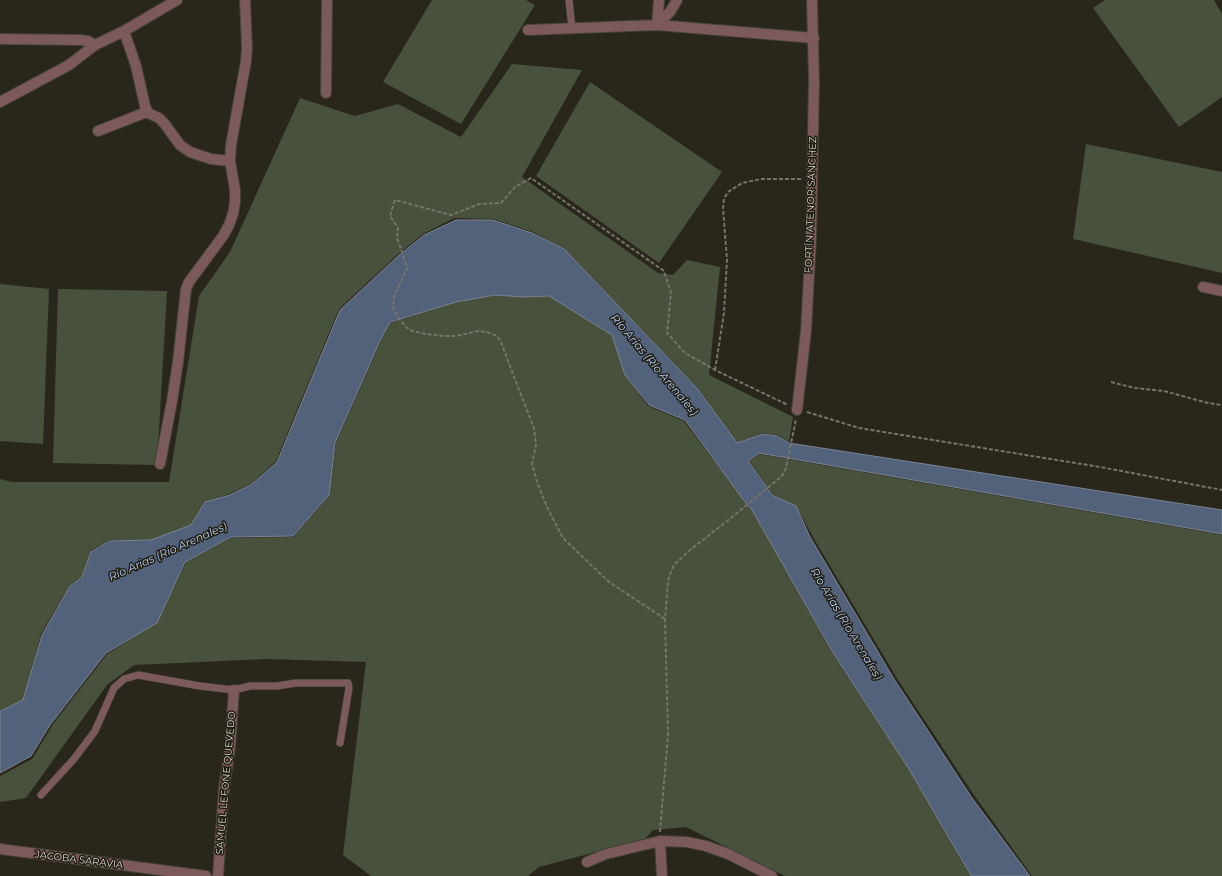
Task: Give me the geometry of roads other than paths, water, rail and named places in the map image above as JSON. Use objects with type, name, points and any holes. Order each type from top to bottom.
[{"type":"street","points":[[0,102],[69,65],[95,45],[124,31],[177,0]]},
{"type":"street","points":[[160,464],[178,362],[186,289],[189,282],[223,236],[229,225],[236,202],[230,161],[231,145],[246,61],[247,48],[245,0]]},
{"type":"street","points":[[326,93],[327,0]]},
{"type":"street","points":[[657,25],[659,0]]},
{"type":"street","points":[[657,25],[670,12],[677,0]]},
{"type":"street","name":"FORTÍN ATENOR SÁNCHEZ","points":[[797,410],[806,323],[811,238],[814,81],[812,0]]},
{"type":"street","points":[[528,30],[657,25],[814,38]]},
{"type":"street","points":[[124,31],[136,66],[148,113]]},
{"type":"street","points":[[0,39],[80,40],[88,41],[95,45]]},
{"type":"street","points":[[98,131],[148,113],[159,118],[180,145],[190,152],[211,159],[230,161]]},
{"type":"street","points":[[1203,287],[1222,290]]},
{"type":"street","name":"SAMUEL LEFONE QUEVEDO","points":[[218,876],[224,789],[230,747],[234,690]]},
{"type":"street","points":[[660,841],[662,876]]},
{"type":"street","points":[[587,862],[606,854],[660,841],[687,842],[706,846],[728,854],[772,876]]},
{"type":"street","name":"JACOBA SARAVIA","points":[[0,850],[206,876]]},
{"type":"lane","points":[[569,0],[572,28]]},
{"type":"lane","points":[[41,795],[74,759],[95,731],[114,688],[124,679],[138,676],[234,690],[250,686],[277,686],[296,683],[348,683],[349,688],[340,743]]},
{"type":"water","name":"Río Arias (Río Arenales)","points":[[456,220],[493,220],[532,233],[564,249],[697,388],[737,443],[763,434],[777,436],[789,443],[1222,510],[1222,534],[759,453],[748,461],[772,495],[796,506],[810,537],[894,679],[972,798],[1030,876],[971,876],[909,769],[833,653],[752,510],[685,420],[649,405],[625,375],[612,335],[549,296],[523,297],[495,295],[456,302],[390,322],[380,341],[335,443],[329,495],[293,536],[231,537],[185,562],[157,623],[106,653],[50,725],[31,756],[0,773],[0,711],[23,700],[42,635],[70,586],[82,577],[91,552],[109,541],[151,540],[191,525],[205,502],[230,495],[252,484],[277,462],[340,310],[398,256],[424,235]]}]
